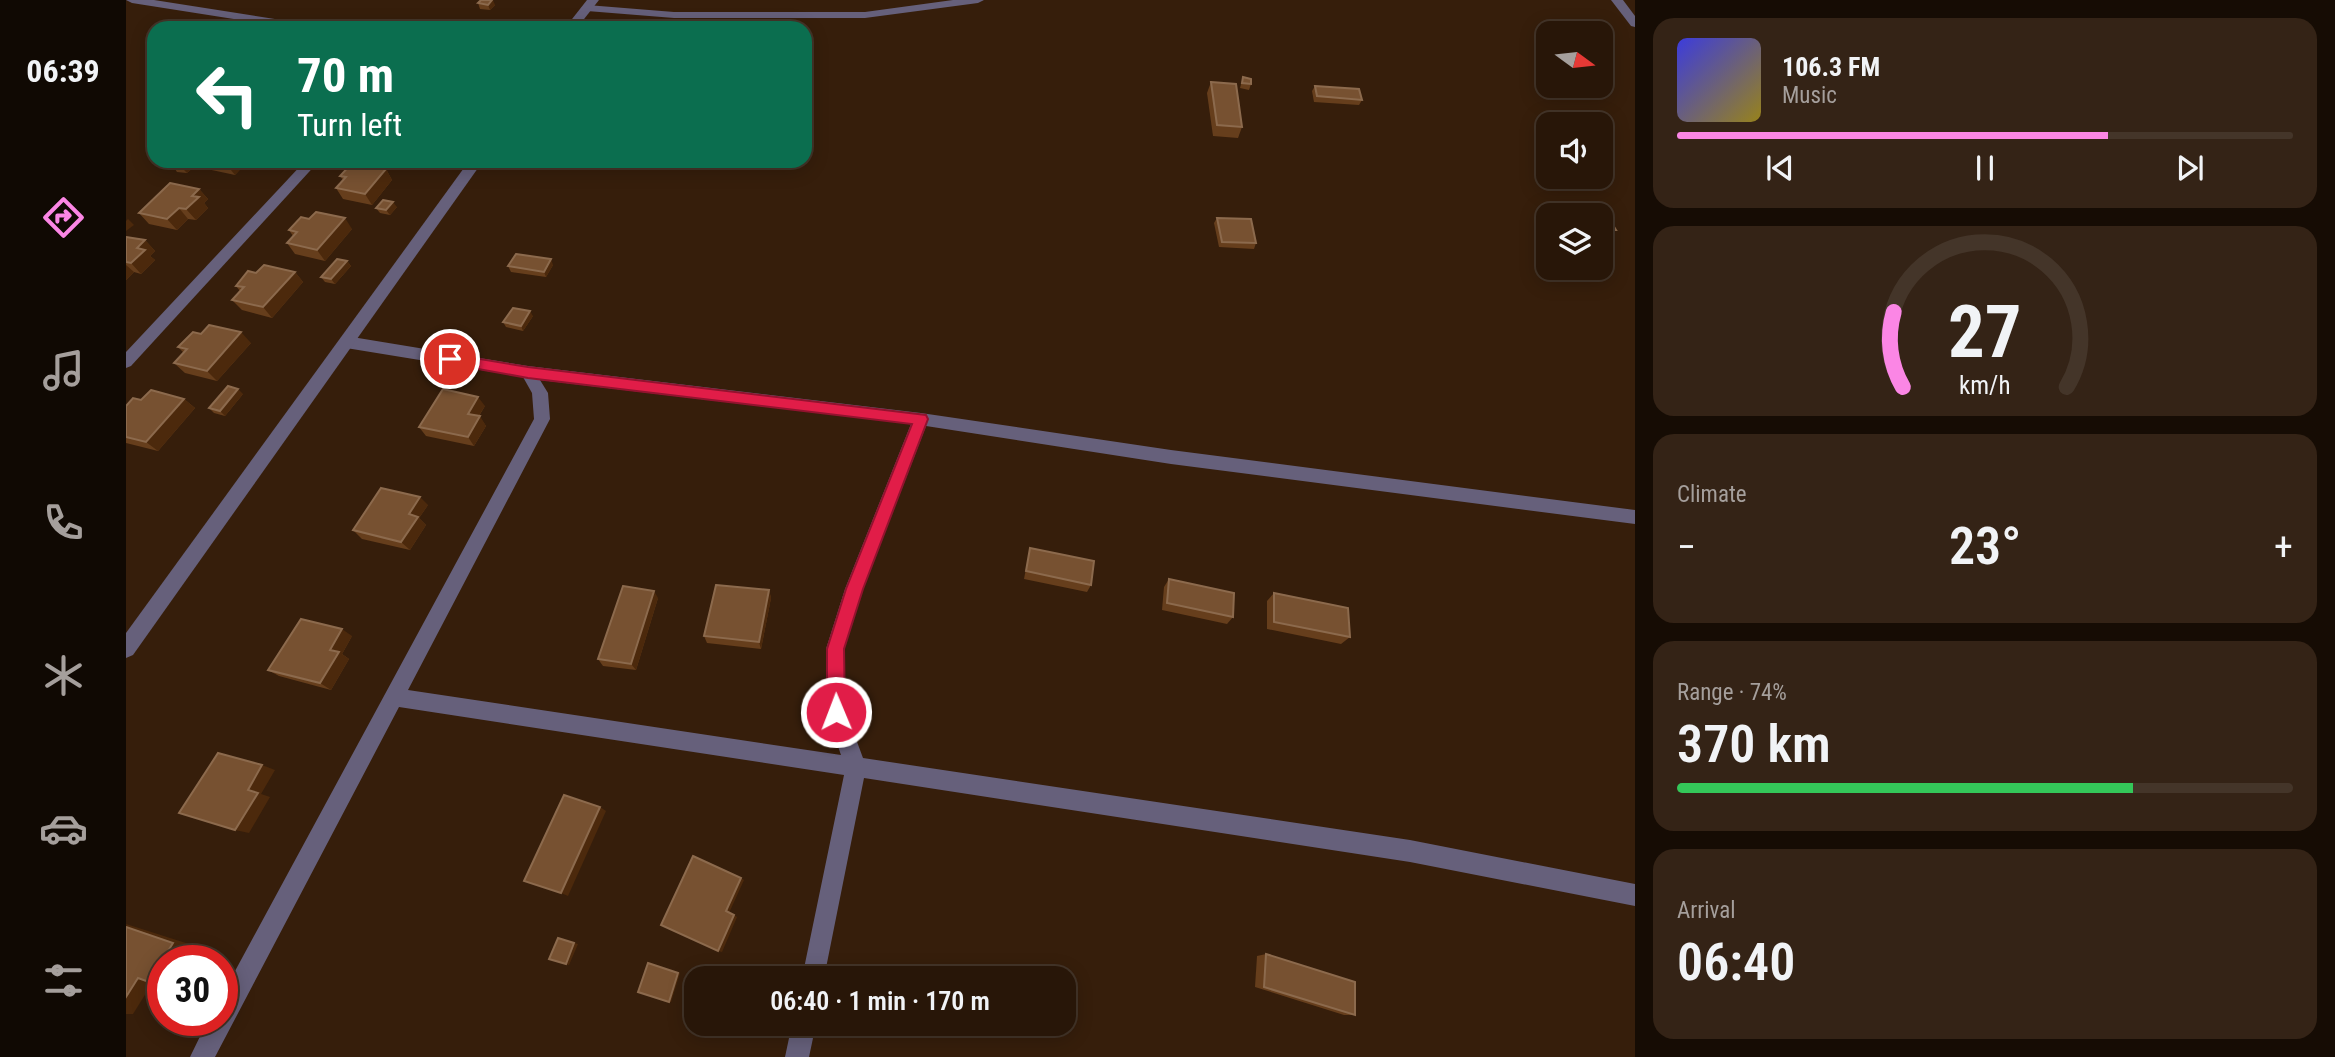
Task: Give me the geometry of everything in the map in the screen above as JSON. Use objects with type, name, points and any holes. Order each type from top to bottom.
[{"type":"street","points":[[132,0],[268,21]]},
{"type":"street","points":[[577,21],[590,4],[674,15],[864,15],[978,0]]},
{"type":"street","points":[[1617,0],[1635,24]]},
{"type":"street","points":[[126,362],[306,168]]},
{"type":"street","points":[[126,649],[471,168]]},
{"type":"street","points":[[346,342],[528,372],[921,419],[1171,457],[1635,517]]},
{"type":"street","points":[[238,989],[542,419],[540,393],[528,372]]},
{"type":"street","points":[[815,966],[856,767],[836,712],[835,649],[854,589],[921,419]]},
{"type":"street","points":[[393,697],[1410,851],[1635,895]]},
{"type":"street","points":[[202,1057],[213,1036]]},
{"type":"street","points":[[797,1057],[801,1036]]},
{"type":"building","points":[[481,0],[492,0],[488,5],[478,3]]},
{"type":"building","points":[[1243,77],[1251,79],[1251,84],[1242,83]]},
{"type":"building","points":[[1211,82],[1236,84],[1242,127],[1217,125]]},
{"type":"building","points":[[1315,86],[1359,89],[1362,100],[1317,96]]},
{"type":"building","points":[[347,168],[386,169],[365,194],[336,188],[346,177],[340,176]]},
{"type":"building","points":[[170,183],[199,189],[192,196],[199,197],[186,209],[179,208],[167,219],[139,213]]},
{"type":"building","points":[[383,200],[393,202],[386,210],[376,208]]},
{"type":"building","points":[[316,212],[345,218],[317,250],[287,243],[297,232],[289,230],[301,217],[309,219]]},
{"type":"building","points":[[1217,218],[1251,219],[1256,243],[1222,242]]},
{"type":"building","points":[[126,237],[145,240],[137,248],[145,250],[131,263],[126,262]]},
{"type":"building","points":[[516,254],[551,259],[544,272],[508,266]]},
{"type":"building","points":[[337,259],[347,261],[331,279],[321,277]]},
{"type":"building","points":[[264,265],[295,272],[263,307],[232,300],[244,287],[236,286],[248,271],[256,273]]},
{"type":"building","points":[[513,308],[530,311],[521,326],[503,322]]},
{"type":"building","points":[[209,325],[241,332],[207,371],[174,363],[187,349],[178,347],[193,332],[201,334]]},
{"type":"building","points":[[228,386],[238,389],[220,411],[209,408]]},
{"type":"building","points":[[443,389],[478,397],[468,414],[480,416],[468,437],[419,427]]},
{"type":"building","points":[[151,390],[184,399],[146,442],[126,437],[126,406],[133,398],[141,400]]},
{"type":"building","points":[[381,488],[420,497],[409,514],[418,517],[401,542],[353,530]]},
{"type":"building","points":[[1030,548],[1094,561],[1091,585],[1026,571]]},
{"type":"building","points":[[1169,579],[1234,593],[1233,617],[1167,603]]},
{"type":"building","points":[[716,585],[769,590],[759,642],[704,636]]},
{"type":"building","points":[[623,586],[654,591],[631,664],[598,659]]},
{"type":"building","points":[[1274,593],[1348,608],[1350,637],[1274,622]]},
{"type":"building","points":[[301,619],[342,629],[330,650],[339,652],[320,683],[268,670]]},
{"type":"building","points":[[218,753],[262,765],[248,790],[258,793],[235,830],[179,813]]},
{"type":"building","points":[[564,795],[600,807],[561,893],[524,881]]},
{"type":"building","points":[[693,856],[741,878],[726,911],[734,915],[718,951],[661,925]]},
{"type":"building","points":[[126,927],[173,943],[147,945],[147,981],[138,978],[126,997]]},
{"type":"building","points":[[558,938],[574,943],[566,964],[549,959]]},
{"type":"building","points":[[1266,954],[1355,982],[1355,1015],[1264,987]]},
{"type":"building","points":[[648,963],[678,973],[669,1002],[638,992]]},
{"type":"route","points":[[450,359],[528,372],[921,419],[854,589],[835,649],[836,712]]}]
